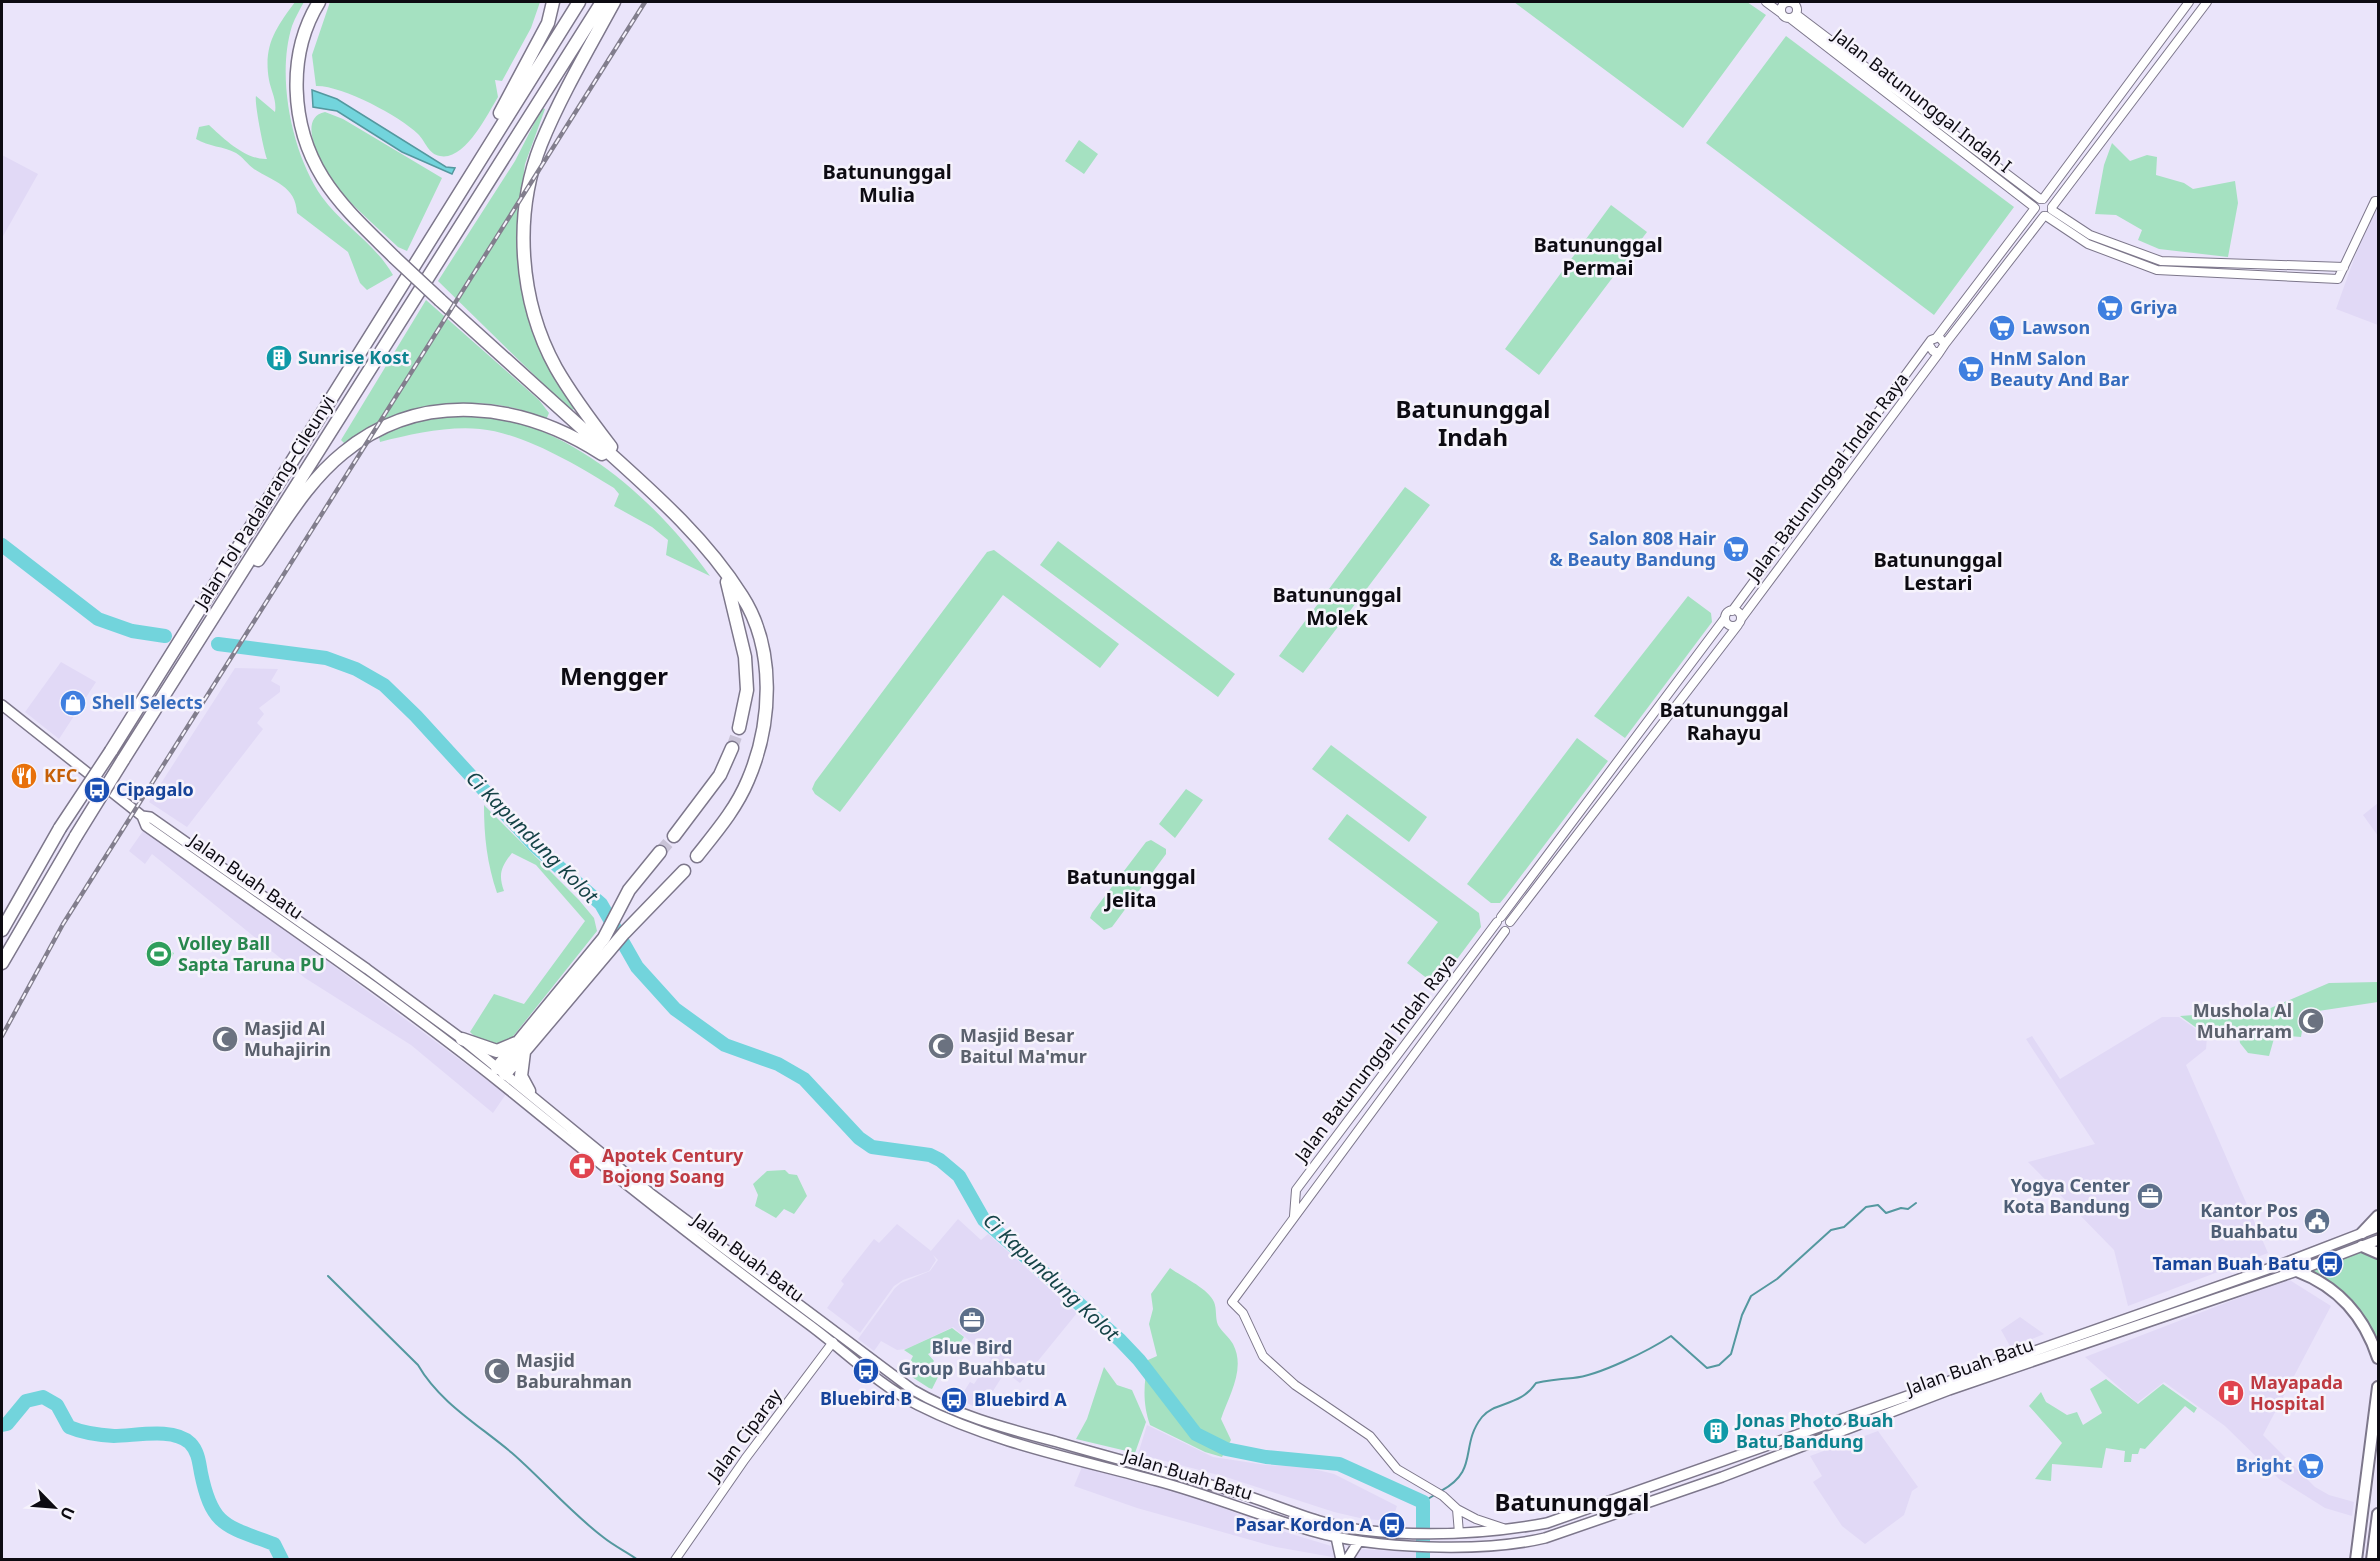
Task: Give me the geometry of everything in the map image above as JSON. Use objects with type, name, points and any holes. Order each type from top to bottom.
[{"type":"highway","points":[[319,2],[310,17],[297,69],[296,94],[304,137],[330,188],[349,212],[394,257],[633,474],[692,531],[742,596],[753,616],[766,671],[767,698],[762,730],[747,782],[726,820],[697,856]]},
{"type":"highway","points":[[448,209],[548,23],[553,2]]},
{"type":"highway","name":"Jalan Tol Padalarang–Cileunyi","points":[[2,930],[60,828],[111,751],[579,2]]},
{"type":"highway","name":"Jalan Tol Padalarang–Cileunyi","points":[[2,963],[76,836],[159,702],[602,2]]},
{"type":"highway","points":[[614,2],[540,146],[524,205],[522,241],[536,316],[555,366],[588,417],[633,474]]},
{"type":"highway","points":[[159,702],[300,500],[342,453],[385,427],[417,414],[460,409],[519,415],[542,422],[586,444],[633,474]]},
{"type":"highway","points":[[725,573],[739,621],[745,657],[747,690],[739,728]]},
{"type":"highway","points":[[674,836],[720,775],[732,748]]},
{"type":"highway","points":[[498,1074],[604,938],[629,890],[660,852]]},
{"type":"highway","points":[[462,1039],[497,1051],[521,1046],[624,933],[684,872]]},
{"type":"highway","points":[[521,1046],[521,1076],[529,1091]]},
{"type":"highway","points":[[2361,1233],[2379,1216]]},
{"type":"highway","points":[[2362,1246],[2379,1253]]},
{"type":"highway","points":[[2297,1271],[2322,1283],[2344,1299],[2367,1328],[2379,1358]]},
{"type":"highway","points":[[2356,1560],[2379,1386]]},
{"type":"highway","points":[[2372,1560],[2379,1514]]},
{"type":"main road","name":"Jalan Buah Batu","points":[[2,705],[142,816],[146,826],[498,1074],[623,1176],[911,1401],[963,1425],[1010,1441],[1164,1482],[1336,1537],[1359,1541],[1450,1546],[1517,1545],[1545,1538],[1722,1477],[2379,1227]]},
{"type":"main road","name":"Jalan Buah Batu","points":[[142,816],[150,817],[202,853],[462,1039],[498,1074],[529,1091],[623,1176],[913,1389],[951,1409],[1030,1436],[1234,1492],[1338,1526],[1457,1533],[1509,1530],[1547,1523],[2118,1327],[2297,1271],[2379,1240]]},
{"type":"main road","points":[[1010,1441],[1015,1434],[1012,1430]]},
{"type":"main road","points":[[1027,1446],[1027,1439],[1030,1436]]},
{"type":"main road","points":[[1717,1464],[1722,1477]]},
{"type":"main road","points":[[1336,1537],[1341,1560]]},
{"type":"main road","points":[[1347,1560],[1359,1541]]},
{"type":"street","points":[[1766,2],[1781,13],[1794,17],[1797,6],[1793,3],[1781,3],[1781,13]]},
{"type":"street","points":[[2189,2],[2042,199],[1929,345],[1933,351],[1939,353],[2049,212],[2207,2]]},
{"type":"street","name":"Jalan Batununggal Indah I","points":[[1794,17],[2042,199],[2049,201],[2049,212],[2038,214],[2034,208],[1794,17]]},
{"type":"street","points":[[2049,212],[2088,244],[2157,270],[2338,279],[2375,201],[2379,201]]},
{"type":"street","points":[[2049,212],[2090,235],[2161,261],[2344,267]]},
{"type":"street","points":[[1937,337],[1945,344]]},
{"type":"street","name":"Jalan Batununggal Indah Raya","points":[[1294,1218],[1296,1190],[1929,345]]},
{"type":"street","name":"Jalan Batununggal Indah Raya","points":[[1457,1509],[1443,1496],[1397,1469],[1370,1436],[1317,1402],[1272,1366],[1257,1345],[1243,1313],[1232,1302],[1510,922],[1740,622],[1939,353]]},
{"type":"street","points":[[1725,618],[1730,626],[1740,622],[1739,612],[1732,610]]},
{"type":"street","points":[[1505,930],[1499,929],[1499,919],[1508,918],[1510,922]]},
{"type":"street","name":"Jalan Ciparay","points":[[675,1560],[745,1459],[833,1342]]},
{"type":"street","points":[[1457,1533],[1457,1509],[1476,1519],[1509,1530]]},
{"type":"shaded area","points":[[2,155],[38,174],[2,238]]},
{"type":"shaded area","points":[[2373,206],[2378,207],[2378,325],[2336,309]]},
{"type":"shaded area","points":[[61,662],[96,682],[59,739],[25,712]]},
{"type":"shaded area","points":[[235,668],[278,669],[271,681],[280,686],[280,692],[259,708],[264,714],[257,723],[263,729],[187,827],[149,802]]},
{"type":"shaded area","points":[[2378,803],[2378,836],[2363,815]]},
{"type":"shaded area","points":[[143,831],[257,909],[506,1094],[493,1113],[411,1045],[305,978],[152,854],[145,864],[129,851]]},
{"type":"shaded area","points":[[2162,1017],[2179,1017],[2207,1037],[2206,1049],[2186,1065],[2268,1253],[2128,1306],[2114,1250],[2028,1162],[2095,1144],[2026,1039],[2032,1036],[2060,1079]]},
{"type":"shaded area","name":"Blue Bird Group Buahbatu","points":[[958,1219],[981,1240],[988,1234],[1077,1313],[1020,1383],[1005,1372],[981,1410],[959,1399],[970,1382],[974,1384],[991,1359],[953,1327],[906,1349],[897,1350],[881,1341],[874,1351],[858,1339],[895,1288],[901,1283],[930,1271],[938,1260],[930,1252]]},
{"type":"shaded area","points":[[897,1224],[930,1250],[936,1260],[929,1271],[903,1280],[894,1286],[860,1333],[827,1308],[844,1284],[841,1281],[874,1239],[879,1243]]},
{"type":"shaded area","name":"Mayapada Hospital","points":[[2288,1279],[2331,1306],[2263,1435],[2315,1487],[2329,1495],[2354,1502],[2352,1516],[2325,1508],[2279,1479],[2225,1426],[2164,1382],[2137,1403],[2085,1357]]},
{"type":"shaded area","points":[[2020,1317],[2044,1334],[2011,1348],[2001,1330]]},
{"type":"shaded area","points":[[1147,1425],[1213,1457],[1266,1465],[1305,1467],[1334,1474],[1397,1506],[1392,1521],[1364,1519],[1334,1512],[1226,1477],[1138,1454]]},
{"type":"shaded area","points":[[1878,1431],[1918,1487],[1912,1491],[1904,1515],[1865,1544],[1842,1526],[1813,1482],[1822,1476],[1810,1456]]},
{"type":"shaded area","points":[[1082,1467],[1192,1496],[1288,1533],[1338,1548],[1338,1558],[1276,1547],[1137,1508],[1074,1486]]},
{"type":"shaded area","points":[[1356,1549],[1418,1552],[1419,1559],[1349,1560]]},
{"type":"green space","points":[[295,2],[304,2],[292,26],[287,46],[286,68],[290,115],[295,137],[311,179],[322,197],[377,253],[393,275],[367,290],[360,283],[348,252],[297,213],[293,197],[283,186],[254,169],[236,153],[196,139],[199,127],[209,125],[243,152],[267,159],[256,107],[256,96],[275,112],[269,80],[268,57],[277,29]]},
{"type":"green space","points":[[330,2],[540,2],[531,28],[502,81],[495,80],[498,97],[481,125],[458,151],[449,156],[440,156],[430,150],[421,137],[409,127],[370,103],[340,91],[316,86],[312,55]]},
{"type":"green space","points":[[1514,2],[1747,2],[1766,15],[1683,128]]},
{"type":"green space","points":[[1786,36],[2014,207],[1934,315],[1706,143]]},
{"type":"green space","points":[[542,108],[545,109],[525,164],[517,229],[520,276],[532,322],[576,407],[571,411],[438,281],[515,161]]},
{"type":"green space","points":[[325,112],[343,119],[442,178],[407,251],[398,247],[354,206],[328,173],[312,136],[312,125],[316,117]]},
{"type":"green space","points":[[1079,140],[1098,154],[1084,174],[1065,161]]},
{"type":"green space","points":[[2112,143],[2130,161],[2147,155],[2157,157],[2156,175],[2184,183],[2193,189],[2235,181],[2238,203],[2228,257],[2159,249],[2138,240],[2142,230],[2116,215],[2095,214],[2104,165]]},
{"type":"green space","points":[[1611,205],[1647,232],[1539,375],[1505,349]]},
{"type":"green space","points":[[426,300],[539,400],[549,413],[546,420],[510,407],[491,404],[450,404],[411,410],[375,425],[345,444],[341,440]]},
{"type":"green space","points":[[454,416],[494,418],[517,422],[574,447],[626,484],[649,505],[691,551],[710,576],[666,555],[668,540],[652,527],[614,506],[619,494],[614,488],[567,460],[532,443],[497,432],[468,428],[430,431],[380,442],[379,437],[382,432],[418,421]]},
{"type":"green space","points":[[1405,487],[1430,505],[1303,673],[1279,656]]},
{"type":"green space","points":[[1058,541],[1235,674],[1218,697],[1040,565]]},
{"type":"green space","points":[[994,550],[1119,644],[1100,668],[1003,595],[840,812],[815,794],[812,789],[815,782],[987,552]]},
{"type":"green space","points":[[1688,596],[1711,613],[1712,622],[1625,738],[1594,716]]},
{"type":"green space","points":[[1577,738],[1608,761],[1505,897],[1500,903],[1491,903],[1467,884]]},
{"type":"green space","points":[[1331,745],[1427,817],[1409,842],[1312,769]]},
{"type":"green space","points":[[1186,789],[1203,800],[1175,838],[1159,824]]},
{"type":"green space","points":[[484,805],[579,900],[594,918],[597,931],[507,1044],[488,1049],[470,1032],[494,994],[524,1004],[585,921],[536,865],[512,853],[502,871],[501,880],[504,891],[497,893],[487,850]]},
{"type":"green space","points":[[1347,814],[1479,913],[1481,927],[1437,986],[1407,963],[1438,922],[1328,839]]},
{"type":"green space","points":[[1151,840],[1166,849],[1166,854],[1112,927],[1104,930],[1090,918],[1092,913],[1146,842]]},
{"type":"green space","name":"Volley Ball Sapta Taruna PU","points":[[152,941],[174,953],[167,966],[145,954]]},
{"type":"green space","points":[[2378,982],[2378,1002],[2305,1013],[2301,1037],[2275,1035],[2269,1056],[2248,1053],[2240,1043],[2238,1029],[2205,1034],[2180,1016],[2266,1010],[2329,983]]},
{"type":"green space","points":[[785,1170],[789,1174],[797,1175],[807,1196],[794,1214],[784,1209],[776,1218],[755,1206],[758,1195],[753,1184],[767,1171]]},
{"type":"green space","points":[[2363,1247],[2378,1257],[2378,1354],[2361,1317],[2299,1269]]},
{"type":"green space","points":[[1170,1268],[1201,1287],[1211,1297],[1215,1305],[1218,1325],[1237,1353],[1235,1382],[1221,1419],[1231,1440],[1222,1457],[1205,1452],[1150,1425],[1147,1417],[1144,1392],[1148,1360],[1157,1356],[1149,1324],[1153,1309],[1151,1294]]},
{"type":"green space","points":[[952,1328],[964,1337],[956,1350],[950,1343],[928,1354],[934,1361],[928,1369],[909,1364],[913,1356],[904,1350]]},
{"type":"green space","points":[[900,1366],[905,1369],[908,1366],[930,1372],[938,1377],[932,1389],[898,1368]]},
{"type":"green space","points":[[1104,1367],[1117,1385],[1132,1390],[1146,1422],[1135,1453],[1076,1439],[1087,1419]]},
{"type":"green space","points":[[2106,1379],[2138,1404],[2163,1384],[2197,1408],[2194,1413],[2185,1406],[2145,1449],[2140,1448],[2138,1454],[2132,1454],[2131,1462],[2124,1462],[2125,1451],[2106,1448],[2102,1468],[2052,1464],[2051,1481],[2035,1479],[2062,1443],[2029,1406],[2041,1392],[2046,1402],[2067,1415],[2077,1412],[2083,1425],[2102,1413],[2090,1389]]},
{"type":"water","points":[[312,90],[337,99],[446,167],[455,168],[452,174],[402,152],[337,111],[313,107]]},
{"type":"waterway","name":"Ci Kapundung Kolot","points":[[2,545],[98,619],[132,631],[165,636]]},
{"type":"waterway","name":"Ci Kapundung Kolot","points":[[218,644],[326,658],[356,669],[384,685],[416,716],[535,846],[601,904],[637,967],[675,1009],[725,1045],[778,1064],[804,1079],[859,1138],[872,1147],[930,1155],[940,1160],[959,1176],[984,1220],[1120,1340],[1139,1360],[1196,1434],[1226,1449],[1266,1457],[1339,1464],[1423,1502],[1423,1560]]},
{"type":"waterway","points":[[1441,1491],[1461,1475],[1475,1428],[1487,1412],[1523,1396],[1536,1383],[1596,1373],[1637,1355],[1671,1336],[1707,1368],[1719,1365],[1731,1354],[1742,1315],[1751,1296],[1777,1279],[1831,1230],[1844,1227],[1866,1207],[1878,1205],[1886,1213],[1901,1208],[1908,1209],[1916,1203]]},
{"type":"waterway","points":[[328,1276],[418,1365],[437,1391],[461,1413],[512,1453],[591,1527],[638,1560]]},
{"type":"waterway","points":[[2,1425],[7,1424],[26,1401],[43,1397],[57,1405],[69,1427],[80,1431],[114,1436],[164,1434],[183,1438],[193,1446],[199,1461],[205,1491],[216,1514],[233,1528],[274,1544],[282,1560]]},
{"type":"waterway","points":[[1423,1502],[1436,1494]]},
{"type":"tunnel","points":[[732,748],[739,728]]},
{"type":"tunnel","points":[[660,852],[674,836]]},
{"type":"railway","points":[[2,1036],[63,924],[645,2]]},
{"type":"place","name":"Griya","points":[[2110,308]]},
{"type":"place","name":"Lawson","points":[[2002,328]]},
{"type":"place","name":"Sunrise Kost","points":[[279,358]]},
{"type":"place","name":"HnM Salon Beauty And Bar","points":[[1971,369]]},
{"type":"place","name":"Salon 808 Hair & Beauty Bandung","points":[[1736,549]]},
{"type":"place","name":"Shell Selects","points":[[73,703]]},
{"type":"place","name":"KFC","points":[[24,776]]},
{"type":"place","name":"Cipagalo","points":[[97,790]]},
{"type":"place","name":"Volley Ball Sapta Taruna PU","points":[[159,954]]},
{"type":"place","name":"Mushola Al Muharram","points":[[2311,1021]]},
{"type":"place","name":"Masjid Al Muhajirin","points":[[225,1039]]},
{"type":"place","name":"Masjid Besar Baitul Ma'mur","points":[[941,1046]]},
{"type":"place","name":"Apotek Century Bojong Soang","points":[[582,1166]]},
{"type":"place","name":"Yogya Center Kota Bandung","points":[[2150,1196]]},
{"type":"place","name":"Kantor Pos Buahbatu","points":[[2317,1221]]},
{"type":"place","name":"Taman Buah Batu","points":[[2330,1264]]},
{"type":"place","name":"Blue Bird Group Buahbatu","points":[[972,1320]]},
{"type":"place","name":"Masjid Baburahman","points":[[497,1371]]},
{"type":"place","name":"Bluebird B","points":[[866,1371]]},
{"type":"place","name":"Mayapada Hospital","points":[[2231,1393]]},
{"type":"place","name":"Bluebird A","points":[[954,1400]]},
{"type":"place","name":"Jonas Photo Buah Batu Bandung","points":[[1716,1431]]},
{"type":"place","name":"Bright","points":[[2311,1466]]},
{"type":"place","name":"Pasar Kordon A","points":[[1392,1525]]},
{"type":"district","name":"Batununggal Mulia","points":[[887,184]]},
{"type":"district","name":"Batununggal Permai","points":[[1598,256]]},
{"type":"district","name":"Batununggal Indah","points":[[1473,424]]},
{"type":"district","name":"Batununggal Lestari","points":[[1938,572]]},
{"type":"district","name":"Batununggal Molek","points":[[1337,606]]},
{"type":"district","name":"Mengger","points":[[614,677]]},
{"type":"district","name":"Batununggal Rahayu","points":[[1724,722]]},
{"type":"district","name":"Batununggal Jelita","points":[[1131,888]]},
{"type":"district","name":"Batununggal","points":[[1572,1503]]}]
